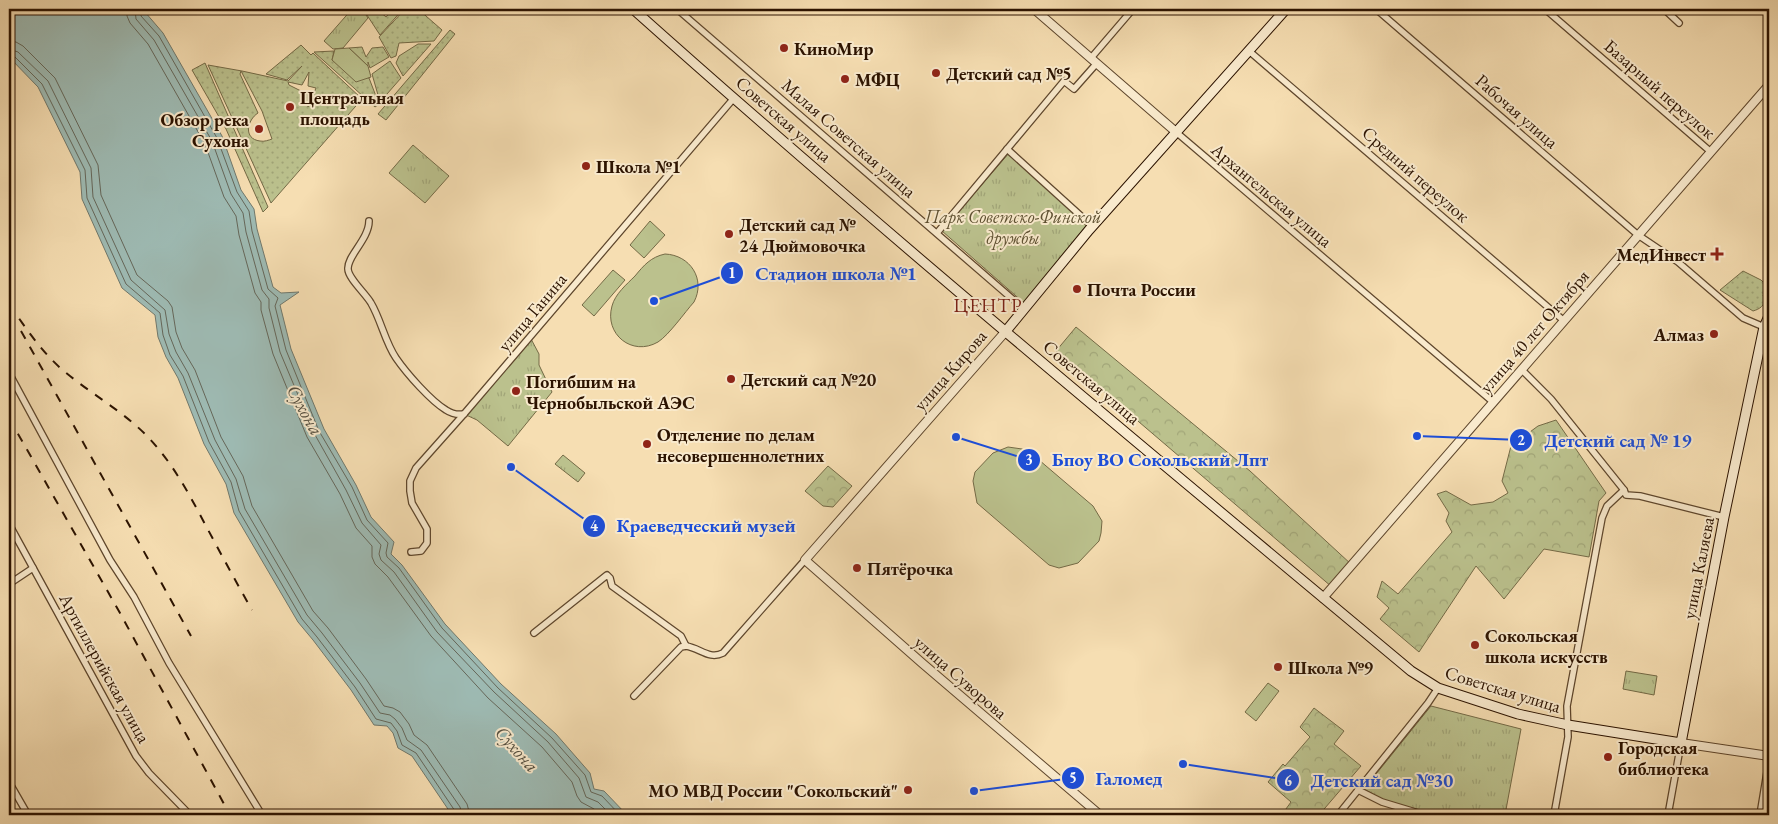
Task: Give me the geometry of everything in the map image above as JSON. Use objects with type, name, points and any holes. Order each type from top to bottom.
[{"type":"main road","name":"Советская улица","points":[[633,9],[1006,331],[1411,671],[1438,688],[1518,714],[1568,725],[1682,743]]},
{"type":"main road","name":"улица Кирова","points":[[1006,331],[1092,226],[1286,9]]},
{"type":"main road","name":"улица Каляева","points":[[1682,743],[1724,517],[1764,327],[1769,316]]},
{"type":"street","name":"Малая Советская улица","points":[[677,9],[1024,309]]},
{"type":"street","name":"Архангельская улица","points":[[1034,9],[1493,402]]},
{"type":"street","points":[[937,233],[1064,81],[1074,89],[1132,9]]},
{"type":"street","name":"Рабочая улица","points":[[1376,9],[1638,235],[1678,262],[1743,318],[1764,327]]},
{"type":"street","name":"Базарный переулок","points":[[1545,9],[1711,152]]},
{"type":"street","points":[[1664,9],[1679,23]]},
{"type":"street","name":"Средний переулок","points":[[1249,51],[1563,320]]},
{"type":"street","name":"улица 40 лет Октября","points":[[1323,598],[1769,85]]},
{"type":"street","name":"улица Ганина","points":[[411,552],[421,551],[427,543],[427,530],[412,503],[410,491],[416,468],[734,98]]},
{"type":"street","points":[[1007,149],[1092,226]]},
{"type":"street","points":[[369,221],[367,234],[348,264],[349,273],[370,300],[396,358],[425,392],[446,410],[459,415],[464,414]]},
{"type":"street","name":"улица Кирова","points":[[686,646],[710,655],[717,656],[723,652],[1006,331]]},
{"type":"street","points":[[1521,369],[1551,399],[1624,490],[1626,495],[1640,496],[1724,517]]},
{"type":"street","points":[[9,374],[110,560],[134,597],[174,670],[262,815]]},
{"type":"street","points":[[1554,815],[1568,737],[1567,706],[1602,518],[1607,506],[1624,490]]},
{"type":"street","name":"Артиллерийская улица","points":[[9,524],[136,756],[149,773],[190,815]]},
{"type":"street","name":"улица Суворова","points":[[804,560],[922,664],[1100,815]]},
{"type":"street","points":[[9,584],[32,568]]},
{"type":"street","points":[[534,633],[607,574],[612,586],[681,636],[686,646],[681,647],[634,696]]},
{"type":"street","points":[[1338,815],[1438,688]]},
{"type":"street","name":"Советская улица","points":[[1682,743],[1769,758]]},
{"type":"street","name":"улица Каляева","points":[[1668,815],[1682,743]]},
{"type":"street","points":[[1760,815],[1769,758]]},
{"type":"street","points":[[9,782],[28,815]]},
{"type":"street","points":[[1358,790],[1382,802],[1425,815]]},
{"type":"green space","points":[[352,9],[362,9],[368,18],[343,48],[333,49],[324,41]]},
{"type":"green space","points":[[363,9],[377,9],[386,17],[393,9],[403,9],[380,35]]},
{"type":"green space","points":[[405,9],[418,9],[442,30],[434,41],[399,43],[396,56],[391,58],[379,37]]},
{"type":"green space","points":[[450,30],[455,34],[386,120],[378,114]]},
{"type":"green space","points":[[418,44],[431,44],[403,76],[396,63],[399,56]]},
{"type":"green space","points":[[301,45],[311,55],[313,53],[362,99],[271,203],[208,65],[242,71],[288,81],[302,66],[287,80],[266,74]],"holes":[[[241,71],[262,111],[272,139],[265,141],[255,140],[249,133],[249,124],[258,113],[240,74]],[[309,72],[308,86],[316,88],[308,107],[308,93],[289,85],[288,82],[302,85]]]},
{"type":"green space","points":[[362,47],[366,57],[372,48],[383,47],[389,57],[370,68],[368,62],[368,66],[349,48]]},
{"type":"green space","points":[[349,48],[368,66],[371,77],[356,82],[332,60],[335,49]]},
{"type":"green space","points":[[334,51],[332,60],[369,78],[379,104],[375,107],[314,52]]},
{"type":"green space","points":[[390,61],[401,78],[380,102],[372,74]]},
{"type":"green space","points":[[205,63],[268,207],[263,212],[226,129],[192,70]]},
{"type":"green space","points":[[413,145],[449,176],[425,203],[389,173]]},
{"type":"green space","name":"Парк Советско-Финской дружбы","points":[[1009,153],[1087,226],[1024,303],[942,231]]},
{"type":"green space","points":[[650,221],[665,235],[644,258],[630,245]]},
{"type":"green space","points":[[665,254],[674,255],[682,259],[693,270],[697,277],[698,285],[694,302],[672,329],[658,342],[639,347],[630,345],[616,334],[612,326],[612,306],[622,289],[645,265],[652,259]]},
{"type":"green space","points":[[613,270],[625,280],[594,316],[582,305]]},
{"type":"green space","points":[[1743,271],[1761,280],[1767,286],[1763,296],[1766,298],[1763,305],[1753,311],[1720,290]]},
{"type":"green space","points":[[1076,327],[1250,471],[1352,565],[1332,587],[1056,351]]},
{"type":"green space","points":[[530,337],[539,354],[539,365],[552,392],[508,446],[477,420],[464,414]]},
{"type":"green space","points":[[1556,420],[1606,493],[1599,501],[1589,557],[1544,549],[1504,599],[1476,566],[1419,652],[1380,619],[1389,608],[1377,597],[1382,581],[1398,594],[1452,532],[1446,521],[1449,513],[1437,494],[1446,491],[1471,505],[1493,502],[1508,493],[1502,481],[1511,446],[1538,426]]},
{"type":"green space","points":[[1008,447],[1022,449],[1032,454],[1093,506],[1102,521],[1099,541],[1078,563],[1059,568],[1049,565],[977,503],[973,481],[975,472],[993,453]]},
{"type":"green space","points":[[563,455],[585,473],[578,482],[555,464]]},
{"type":"green space","points":[[828,466],[852,486],[833,507],[823,506],[805,491]]},
{"type":"green space","points":[[1626,671],[1657,676],[1654,695],[1623,689]]},
{"type":"green space","points":[[1268,683],[1279,691],[1256,721],[1245,712]]},
{"type":"green space","points":[[1431,706],[1521,729],[1505,815],[1432,815],[1383,800],[1364,789]]},
{"type":"green space","points":[[1314,708],[1344,731],[1334,744],[1361,766],[1319,815],[1286,815],[1283,813],[1291,802],[1268,782],[1283,764],[1285,766],[1310,737],[1300,727]]},
{"type":"water","name":"Сухона","points":[[9,9],[149,9],[145,12],[163,33],[222,136],[241,190],[254,209],[257,229],[273,287],[281,293],[299,292],[280,305],[291,349],[324,429],[356,485],[371,517],[394,542],[391,554],[402,565],[445,624],[501,684],[556,734],[590,773],[594,789],[604,791],[627,815],[452,815],[412,756],[398,748],[393,733],[387,726],[374,725],[351,690],[298,622],[234,513],[226,484],[204,444],[178,378],[166,357],[158,337],[155,315],[122,288],[82,199],[80,172],[38,87],[9,57]]},
{"type":"railway","points":[[9,180],[13,188]]},
{"type":"railway","points":[[9,304],[37,343],[61,369],[136,426],[164,455],[186,490],[252,610]]},
{"type":"railway","points":[[21,331],[191,636]]},
{"type":"railway","points":[[9,418],[120,613],[230,815]]},
{"type":"place","name":"КиноМир","points":[[784,48]]},
{"type":"place","name":"Детский сад №5","points":[[936,73]]},
{"type":"place","name":"МФЦ","points":[[845,79]]},
{"type":"place","name":"Центральная площадь","points":[[290,107]]},
{"type":"place","name":"Обзор река Сухона","points":[[259,129]]},
{"type":"place","name":"Школа №1","points":[[586,166]]},
{"type":"place","name":"Детский сад № 24 Дюймовочка","points":[[729,234]]},
{"type":"place","name":"МедИнвест","points":[[1717,254]]},
{"type":"place","name":"Почта России","points":[[1077,289]]},
{"type":"place","name":"Стадион школа №1","points":[[654,301]]},
{"type":"place","name":"Алмаз","points":[[1714,334]]},
{"type":"place","name":"Детский сад №20","points":[[731,379]]},
{"type":"place","name":"Погибшим на Чернобыльской АЭС","points":[[516,391]]},
{"type":"place","name":"Детский сад № 19","points":[[1417,436]]},
{"type":"place","name":"Бпоу ВО Сокольский Лпт","points":[[956,437]]},
{"type":"place","name":"Отделение по делам несовершеннолетних","points":[[647,444]]},
{"type":"place","name":"Краеведческий музей","points":[[511,467]]},
{"type":"place","name":"Пятёрочка","points":[[857,568]]},
{"type":"place","name":"Сокольская школа искусств","points":[[1475,645]]},
{"type":"place","name":"Школа №9","points":[[1278,667]]},
{"type":"place","name":"Городская библиотека","points":[[1608,757]]},
{"type":"place","name":"Детский сад №30","points":[[1183,764]]},
{"type":"place","name":"МО МВД России \"Сокольский\"","points":[[908,790]]},
{"type":"place","name":"Галомед","points":[[974,791]]},
{"type":"district","name":"ЦЕНТР","points":[[988,305]]}]
